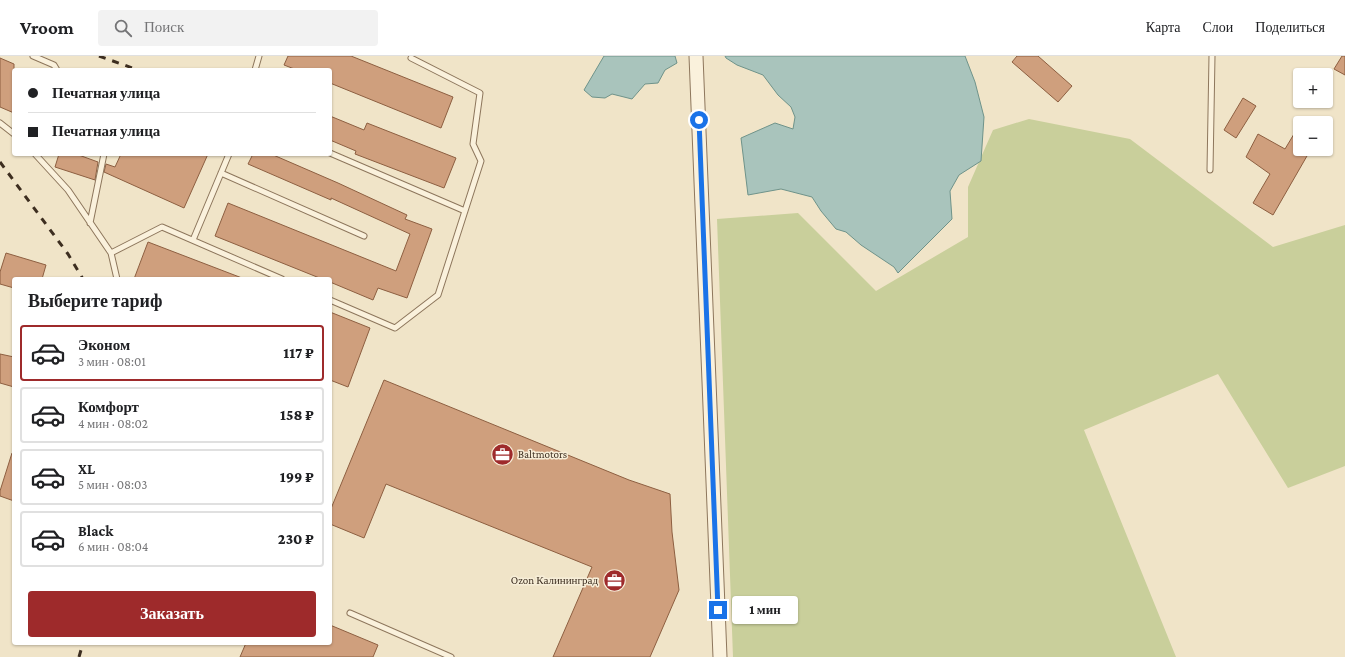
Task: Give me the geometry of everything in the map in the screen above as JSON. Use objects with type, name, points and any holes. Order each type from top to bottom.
[{"type":"street","points":[[696,56],[720,657]]},
{"type":"lane","points":[[33,56],[56,68]]},
{"type":"lane","points":[[255,68],[258,56]]},
{"type":"lane","points":[[1210,170],[1212,56]]},
{"type":"lane","points":[[332,301],[395,328],[438,295],[465,211],[480,162],[473,144],[480,93],[409,57]]},
{"type":"lane","points":[[0,123],[12,132]]},
{"type":"lane","points":[[332,154],[465,211]]},
{"type":"lane","points":[[37,156],[68,190],[111,254],[117,277]]},
{"type":"lane","points":[[90,223],[104,156]]},
{"type":"lane","points":[[192,240],[228,156]]},
{"type":"lane","points":[[221,173],[364,236]]},
{"type":"lane","points":[[111,254],[162,227],[277,277]]},
{"type":"lane","points":[[350,613],[451,657]]},
{"type":"green space","points":[[1029,119],[1130,139],[1273,247],[1345,225],[1345,466],[1288,488],[1218,374],[1084,430],[1176,657],[733,657],[717,219],[798,213],[876,291],[968,237],[968,187],[993,130]]},
{"type":"water","points":[[604,56],[675,56],[677,63],[665,70],[658,83],[645,84],[632,99],[612,94],[605,98],[592,97],[584,90]]},
{"type":"water","points":[[725,56],[965,56],[975,82],[984,117],[981,161],[959,175],[950,191],[952,219],[898,273],[894,267],[861,245],[846,232],[836,229],[812,197],[781,189],[748,195],[741,138],[775,123],[793,129],[795,117],[791,107],[778,95],[763,75],[737,65]]},
{"type":"building","points":[[288,56],[351,56],[453,97],[441,128],[332,84],[332,68],[292,68],[284,65]]},
{"type":"building","points":[[1017,56],[1038,56],[1072,86],[1058,102],[1012,62]]},
{"type":"building","points":[[1342,56],[1345,56],[1345,75],[1334,69]]},
{"type":"building","points":[[0,58],[14,64],[14,68],[12,68],[12,112],[0,107]]},
{"type":"building","points":[[1243,98],[1256,106],[1236,138],[1224,130]]},
{"type":"building","points":[[332,117],[364,130],[367,123],[456,158],[444,188],[355,154],[356,151],[332,141]]},
{"type":"building","points":[[1258,134],[1285,149],[1293,136],[1293,156],[1307,156],[1273,215],[1253,203],[1270,174],[1246,157]]},
{"type":"building","points":[[58,156],[82,156],[98,162],[95,180],[55,167]]},
{"type":"building","points":[[120,156],[207,156],[184,208],[104,172],[106,164],[115,167]]},
{"type":"building","points":[[252,156],[276,156],[407,215],[405,219],[432,229],[407,298],[378,288],[373,300],[332,283],[332,277],[317,277],[215,236],[228,203],[396,271],[410,234],[331,198],[331,200],[248,164]]},
{"type":"building","points":[[148,242],[239,277],[135,277]]},
{"type":"building","points":[[6,253],[46,265],[43,277],[12,277],[12,287],[0,284],[0,272]]},
{"type":"building","points":[[332,313],[370,328],[348,387],[332,381]]},
{"type":"building","points":[[0,354],[12,357],[12,386],[0,383]]},
{"type":"building","points":[[384,380],[629,480],[670,494],[672,532],[679,590],[650,657],[553,657],[592,567],[386,484],[364,538],[332,525],[332,506]]},
{"type":"building","points":[[12,453],[12,500],[0,496],[0,491]]},
{"type":"building","points":[[332,626],[378,645],[373,657],[240,657],[245,645],[332,645]]},
{"type":"railway","points":[[99,56],[132,68]]},
{"type":"railway","points":[[0,162],[68,254],[82,277]]},
{"type":"railway","points":[[79,657],[82,645]]},
{"type":"place","name":"Baltmotors","points":[[502,454]]},
{"type":"place","name":"Ozon Калининград","points":[[614,580]]},
{"type":"route","points":[[699,120],[718,610]]}]
